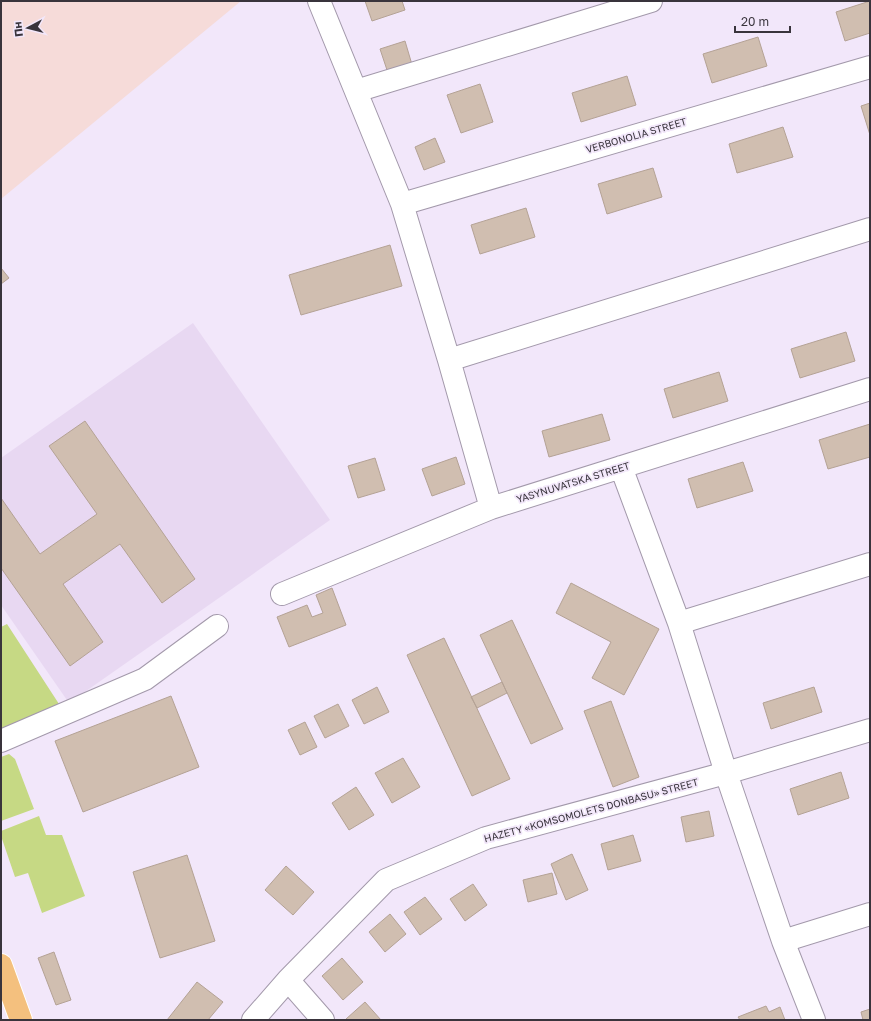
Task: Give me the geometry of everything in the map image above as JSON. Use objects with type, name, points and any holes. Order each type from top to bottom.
[{"type":"main road","points":[[1,965],[21,1020]]},
{"type":"street","points":[[319,1],[402,204],[449,360],[491,508]]},
{"type":"street","points":[[356,91],[650,1]]},
{"type":"street","name":"VERBONOLIA STREET","points":[[402,204],[870,67]]},
{"type":"street","points":[[449,360],[870,229]]},
{"type":"street","name":"YASYNUVATSKA STREET","points":[[282,594],[491,508],[870,389]]},
{"type":"street","points":[[621,467],[679,623],[726,773],[783,941],[814,1020]]},
{"type":"street","points":[[679,623],[870,564]]},
{"type":"street","points":[[1,741],[145,679],[217,626]]},
{"type":"street","name":"HAZETY «KOMSOMOLETS DONBASU» STREET","points":[[253,1020],[288,980],[386,880],[486,838],[726,773],[870,730]]},
{"type":"street","points":[[783,941],[870,914]]},
{"type":"street","points":[[288,980],[323,1020]]},
{"type":"shaded area","points":[[1,1],[241,1],[1,199]]},
{"type":"shaded area","points":[[193,323],[330,520],[69,703],[1,605],[1,458]]},
{"type":"green space","points":[[7,624],[59,704],[1,732],[1,627]]},
{"type":"green space","points":[[9,754],[15,759],[34,809],[1,821],[1,757]]},
{"type":"green space","points":[[39,816],[46,835],[62,835],[85,896],[42,913],[28,873],[15,877],[1,836],[1,831]]},
{"type":"building","points":[[365,1],[402,1],[405,10],[372,21]]},
{"type":"building","points":[[870,1],[870,33],[845,41],[836,12]]},
{"type":"building","points":[[758,37],[767,66],[712,83],[703,54]]},
{"type":"building","points":[[405,41],[413,68],[389,76],[380,49]]},
{"type":"building","points":[[627,76],[636,105],[581,122],[572,93]]},
{"type":"building","points":[[480,84],[493,122],[461,133],[447,95]]},
{"type":"building","points":[[870,103],[870,135],[861,106]]},
{"type":"building","points":[[783,127],[793,157],[737,173],[729,144]]},
{"type":"building","points":[[435,138],[445,162],[424,170],[415,147]]},
{"type":"building","points":[[653,168],[662,197],[607,214],[598,184]]},
{"type":"building","points":[[526,208],[535,237],[480,254],[471,225]]},
{"type":"building","points":[[390,245],[402,286],[301,315],[289,275]]},
{"type":"building","points":[[1,268],[9,278],[1,284]]},
{"type":"building","points":[[846,332],[855,361],[800,378],[791,349]]},
{"type":"building","points":[[719,372],[728,401],[673,418],[664,389]]},
{"type":"building","points":[[602,414],[610,440],[549,457],[542,431]]},
{"type":"building","points":[[85,421],[195,579],[162,603],[120,544],[63,584],[103,642],[70,666],[1,568],[1,498],[40,554],[97,514],[49,446]]},
{"type":"building","points":[[870,424],[870,457],[828,469],[819,440]]},
{"type":"building","points":[[456,457],[465,484],[432,496],[422,469]]},
{"type":"building","points":[[375,458],[385,490],[358,498],[348,466]]},
{"type":"building","points":[[743,462],[753,491],[697,508],[688,479]]},
{"type":"building","points":[[571,583],[659,629],[624,695],[592,678],[611,642],[556,613]]},
{"type":"building","points":[[332,588],[346,625],[289,647],[277,617],[307,605],[312,617],[323,613],[316,595]]},
{"type":"building","points":[[512,620],[563,729],[531,744],[480,635]]},
{"type":"building","points":[[444,638],[510,779],[472,796],[407,655]]},
{"type":"building","points":[[502,682],[507,693],[477,708],[471,697]]},
{"type":"building","points":[[377,687],[389,712],[364,724],[352,700]]},
{"type":"building","points":[[814,687],[822,712],[771,729],[763,703]]},
{"type":"building","points":[[171,696],[199,767],[83,812],[55,741]]},
{"type":"building","points":[[611,701],[639,777],[613,787],[584,711]]},
{"type":"building","points":[[338,704],[349,726],[325,738],[314,716]]},
{"type":"building","points":[[305,722],[317,747],[300,755],[288,730]]},
{"type":"building","points":[[403,758],[420,787],[392,803],[375,773]]},
{"type":"building","points":[[841,772],[849,798],[798,815],[790,789]]},
{"type":"building","points":[[356,787],[374,815],[349,830],[332,803]]},
{"type":"building","points":[[709,811],[714,836],[686,842],[681,817]]},
{"type":"building","points":[[633,835],[641,861],[608,870],[601,844]]},
{"type":"building","points":[[572,854],[588,890],[566,900],[551,864]]},
{"type":"building","points":[[187,855],[215,941],[160,958],[133,872]]},
{"type":"building","points":[[286,866],[314,892],[293,915],[265,890]]},
{"type":"building","points":[[552,873],[557,894],[528,902],[523,880]]},
{"type":"building","points":[[473,884],[487,905],[465,921],[450,899]]},
{"type":"building","points":[[425,897],[442,919],[420,935],[404,912]]},
{"type":"building","points":[[390,914],[406,934],[385,952],[369,932]]},
{"type":"building","points":[[54,952],[71,1000],[56,1005],[38,958]]},
{"type":"building","points":[[342,958],[363,982],[343,1000],[322,976]]},
{"type":"building","points":[[197,982],[223,1002],[208,1020],[167,1020]]},
{"type":"building","points":[[365,1002],[381,1020],[346,1019]]},
{"type":"building","points":[[766,1006],[769,1012],[780,1007],[785,1020],[740,1020],[738,1017]]},
{"type":"building","points":[[870,1009],[870,1020],[863,1020],[861,1012]]}]
